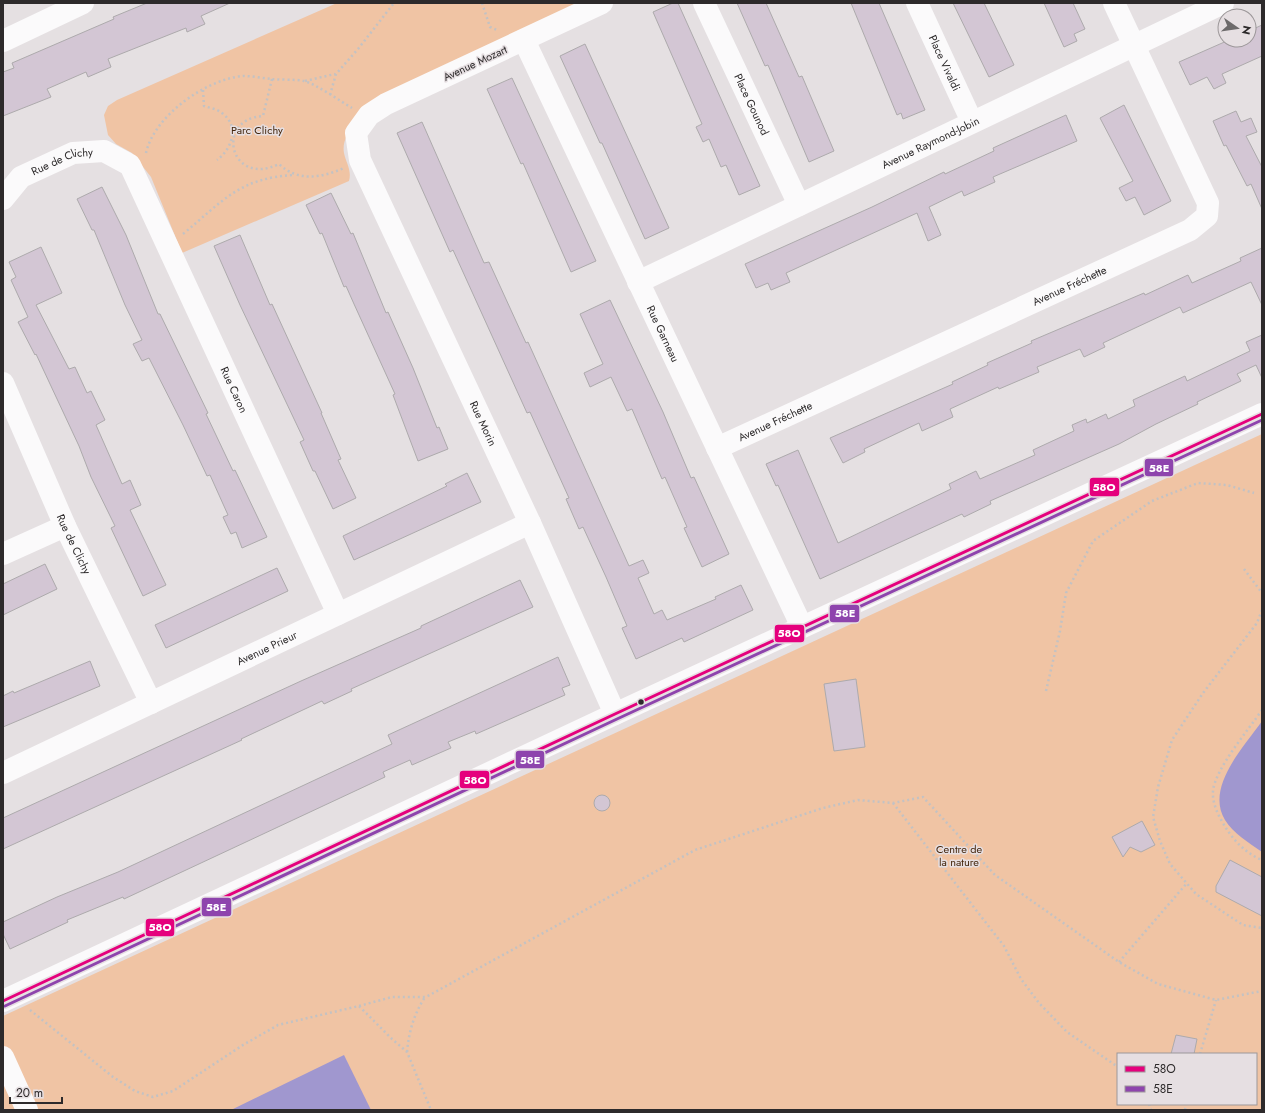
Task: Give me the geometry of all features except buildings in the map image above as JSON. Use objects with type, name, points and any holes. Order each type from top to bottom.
[{"type":"street","points":[[3,41],[83,3]]},
{"type":"street","name":"Avenue Mozart","points":[[356,133],[369,115],[386,104],[602,3]]},
{"type":"street","name":"Place Gounod","points":[[704,3],[799,205]]},
{"type":"street","name":"Place Vivaldi","points":[[917,3],[972,122]]},
{"type":"street","name":"Avenue Fréchette","points":[[717,448],[1190,230],[1207,216],[1208,203],[1114,3]]},
{"type":"street","name":"Avenue Raymond-Jobin","points":[[638,282],[1223,3]]},
{"type":"street","name":"Rue Garneau","points":[[524,40],[802,627]]},
{"type":"street","name":"Rue Morin","points":[[356,133],[360,160],[530,523],[615,714]]},
{"type":"street","name":"Rue de Clichy","points":[[3,199],[21,177],[73,153],[104,152],[138,160]]},
{"type":"street","name":"Rue Caron","points":[[138,160],[168,246],[338,614]]},
{"type":"street","name":"Rue de Clichy","points":[[3,383],[65,526],[151,702]]},
{"type":"street","points":[[8,998],[1262,414]]},
{"type":"street","name":"Avenue Prieur","points":[[3,773],[530,523]]},
{"type":"street","points":[[3,554],[65,526]]},
{"type":"street","points":[[3,1057],[27,1110]]},
{"type":"path","points":[[330,95],[336,74],[358,49],[394,3]]},
{"type":"path","points":[[482,3],[490,27],[524,40]]},
{"type":"path","points":[[138,160],[152,136],[170,113],[203,90],[218,83],[243,76],[305,81],[336,74]]},
{"type":"path","points":[[217,160],[225,154],[237,128],[248,118],[263,116],[272,79]]},
{"type":"path","points":[[305,81],[362,114],[369,115]]},
{"type":"path","points":[[203,90],[204,106],[223,114],[228,119],[237,157],[246,166],[262,170],[279,164],[294,175]]},
{"type":"path","points":[[168,246],[243,186],[263,179],[294,175],[328,175],[360,160]]},
{"type":"path","points":[[1046,691],[1060,631],[1066,593],[1093,541],[1152,501],[1198,483],[1227,485],[1254,493]]},
{"type":"path","points":[[1244,569],[1262,593]]},
{"type":"path","points":[[1262,610],[1257,623],[1203,693],[1172,740],[1158,787],[1153,817],[1160,841],[1170,864],[1196,894],[1243,925],[1262,928]]},
{"type":"path","points":[[1262,710],[1218,775],[1213,791],[1215,805],[1229,834],[1245,850],[1262,860]]},
{"type":"path","points":[[406,1052],[413,1020],[418,1008],[426,997],[695,850],[830,806],[858,800],[893,803],[923,798],[995,875],[1119,962],[1158,984],[1216,1000],[1262,991]]},
{"type":"path","points":[[893,803],[1004,946],[1022,979],[1038,1003],[1067,1032],[1117,1066]]},
{"type":"path","points":[[1119,962],[1187,883]]},
{"type":"path","points":[[8,998],[114,1077],[135,1091],[153,1097],[173,1091],[243,1045],[278,1025],[392,997],[426,997]]},
{"type":"path","points":[[1200,1053],[1216,1000]]},
{"type":"path","points":[[359,1006],[406,1052],[431,1110]]},
{"type":"green space","name":"Parc Clichy","points":[[337,3],[591,3],[354,124],[344,145],[344,153],[350,173],[349,181],[182,253],[151,177],[132,153],[116,144],[108,135],[104,115],[108,106],[117,100]]},
{"type":"green space","name":"Centre de la nature","points":[[1262,434],[1262,1110],[3,1110],[3,1016]]},
{"type":"shaded area","points":[[1262,721],[1262,852],[1242,838],[1228,825],[1220,807],[1220,794],[1223,781],[1229,768]]},
{"type":"shaded area","points":[[344,1055],[371,1110],[231,1110]]},
{"type":"transit line","name":"58O","points":[[3,1001],[615,714],[1262,414]]},
{"type":"transit line","name":"58E","points":[[5,1006],[617,719],[1262,420]]}]
